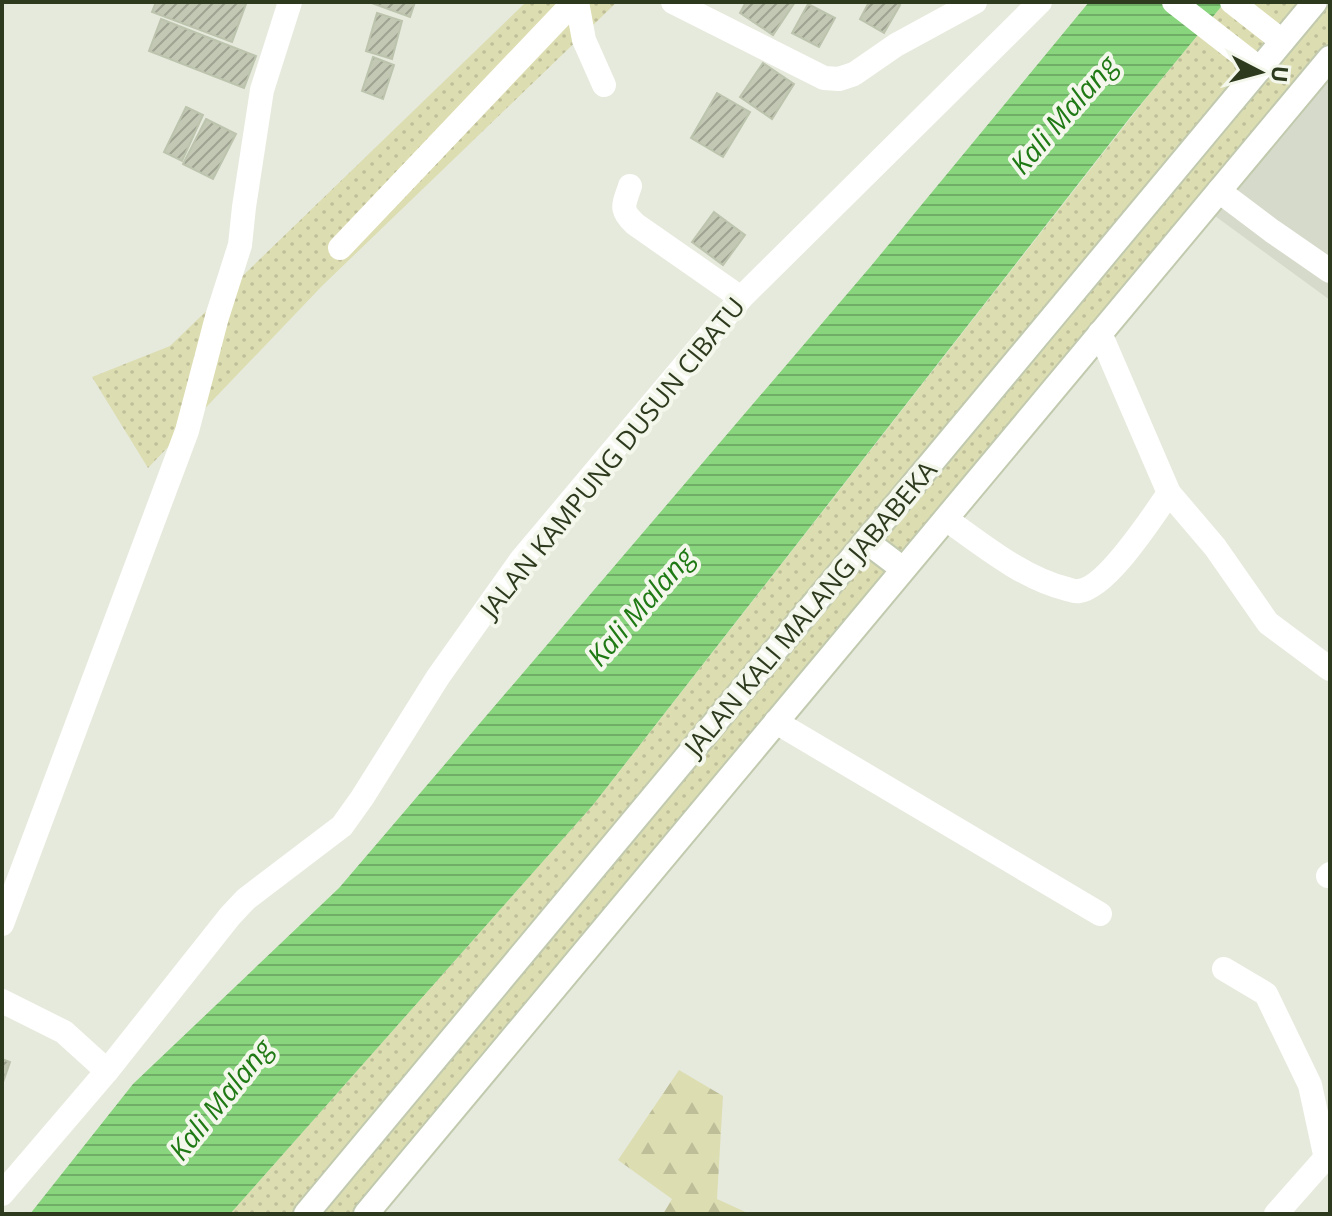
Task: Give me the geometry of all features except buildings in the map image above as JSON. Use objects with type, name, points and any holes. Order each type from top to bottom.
[{"type":"street","points":[[2,924],[187,431],[240,245],[262,90],[290,2]]},
{"type":"street","points":[[576,2],[584,40],[604,85]]},
{"type":"street","points":[[340,248],[576,2]]},
{"type":"street","points":[[673,2],[824,78],[839,79],[854,74],[896,45],[975,2]]},
{"type":"street","name":"JALAN KAMPUNG DUSUN CIBATU","points":[[2,1194],[107,1071],[230,916],[246,899],[342,826],[438,677],[521,560],[741,298],[1040,2]]},
{"type":"street","points":[[1174,2],[1260,69]]},
{"type":"street","points":[[1232,2],[1282,41]]},
{"type":"street","name":"JALAN KALI MALANG JABABEKA","points":[[306,1214],[1315,2]]},
{"type":"street","name":"JALAN KALI MALANG JABABEKA","points":[[366,1214],[1330,58]]},
{"type":"street","points":[[630,186],[623,209],[625,215],[741,298]]},
{"type":"street","points":[[1219,191],[1330,271]]},
{"type":"street","points":[[1100,333],[1169,493],[1215,547],[1268,623],[1330,669]]},
{"type":"street","points":[[946,519],[1007,562],[1057,586],[1079,591],[1101,582],[1169,493]]},
{"type":"street","points":[[866,541],[903,569]]},
{"type":"street","points":[[776,722],[1100,914]]},
{"type":"street","points":[[1224,969],[1266,994],[1310,1085],[1328,1156],[1276,1214]]},
{"type":"street","points":[[2,1001],[64,1032],[107,1071]]},
{"type":"shaded area","points":[[1330,57],[1330,300],[1204,208]]},
{"type":"green space","points":[[526,2],[617,2],[322,286],[148,468],[92,377],[170,346]]},
{"type":"green space","points":[[1225,2],[1330,2],[1330,57],[366,1214],[230,1214],[593,805],[1147,97]]},
{"type":"green space","points":[[679,1070],[723,1096],[717,1199],[750,1214],[663,1214],[672,1199],[618,1160]]},
{"type":"water","name":"Kali Malang","points":[[1089,2],[1225,2],[1132,115],[593,805],[230,1214],[30,1214],[133,1084],[339,888],[871,266]]}]
